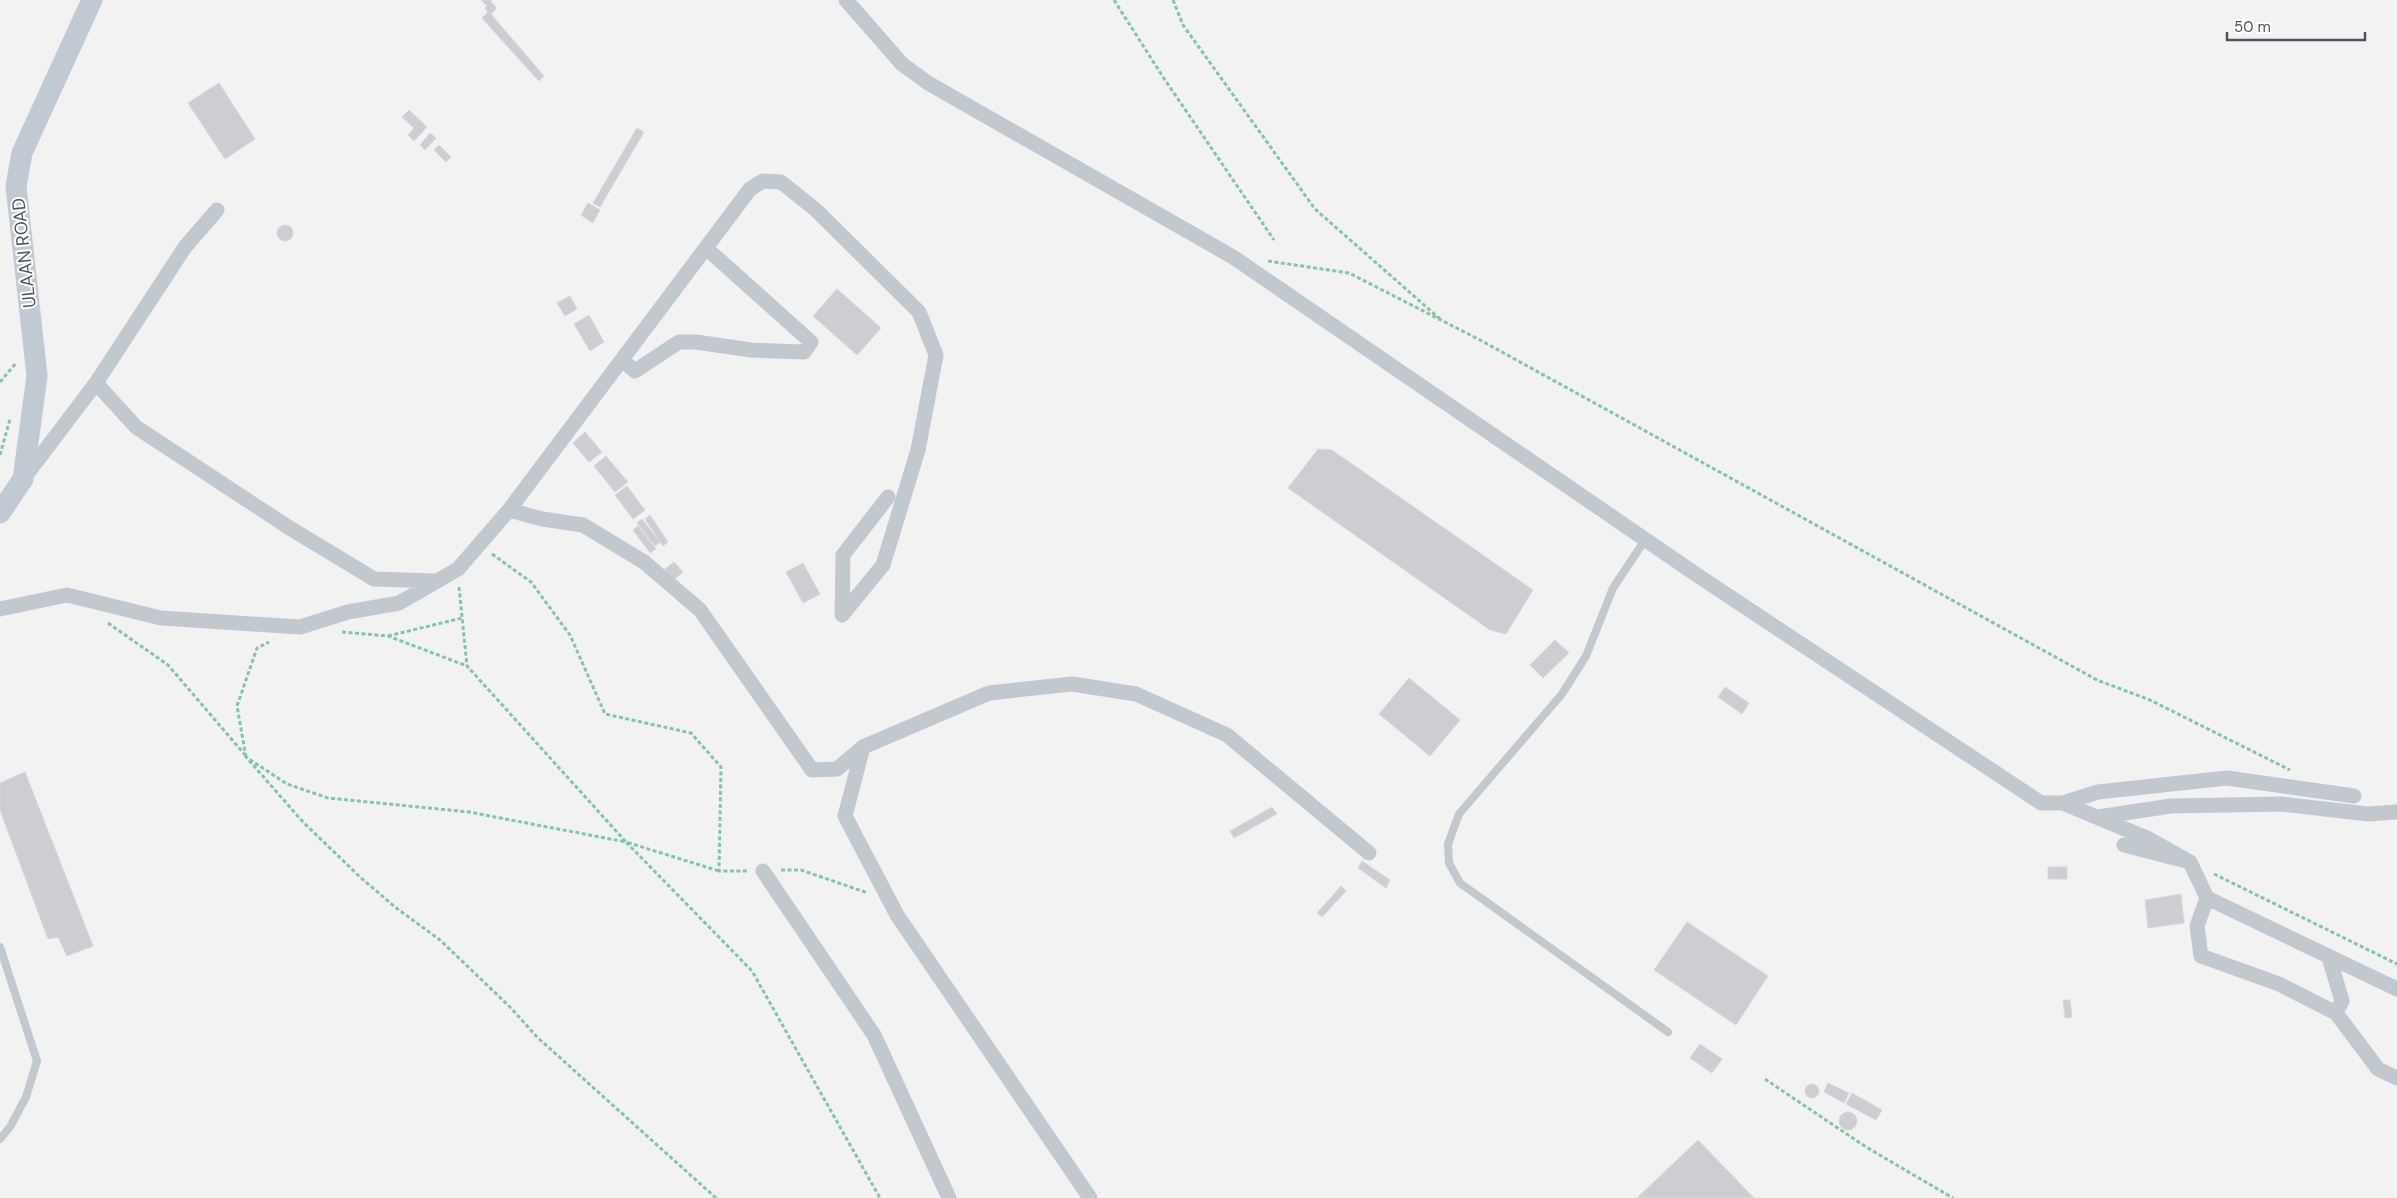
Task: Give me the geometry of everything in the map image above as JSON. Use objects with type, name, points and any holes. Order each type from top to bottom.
[{"type":"street","name":"ULAAN ROAD","points":[[0,513],[23,479],[37,376],[16,186],[22,152],[92,0]]},
{"type":"street","points":[[846,0],[902,64],[928,83],[1233,257],[1645,540],[2041,803],[2063,803],[2098,792],[2227,778],[2354,796]]},
{"type":"street","points":[[0,610],[67,595],[161,618],[300,627],[348,612],[400,603],[458,569],[509,510],[750,189],[763,181],[780,182],[816,210],[919,312],[936,355],[918,450],[883,565],[842,615],[843,555],[888,497]]},
{"type":"street","points":[[23,479],[96,383],[185,247],[217,210]]},
{"type":"street","points":[[622,360],[635,371],[679,342],[696,342],[751,350],[804,352],[811,342],[706,248]]},
{"type":"street","points":[[96,383],[136,427],[288,527],[374,579],[436,581]]},
{"type":"street","points":[[509,510],[583,525],[651,568],[700,610],[812,770],[837,769],[863,747],[989,693],[1072,684],[1136,694],[1226,736],[1369,853]]},
{"type":"street","points":[[863,747],[846,816],[890,901],[1090,1198]]},
{"type":"street","points":[[2063,803],[2149,839],[2190,862],[2207,898],[2397,989]]},
{"type":"street","points":[[2098,818],[2171,806],[2282,804],[2368,814],[2397,812]]},
{"type":"street","points":[[2124,845],[2190,862]]},
{"type":"street","points":[[762,870],[874,1035],[949,1198]]},
{"type":"street","points":[[2207,898],[2197,926],[2201,956],[2279,984],[2336,1013],[2378,1069],[2397,1078]]},
{"type":"street","points":[[2329,957],[2342,1001],[2336,1013]]},
{"type":"lane","points":[[1645,540],[1613,588],[1586,656],[1562,694],[1459,814],[1448,844],[1449,863],[1460,883],[1668,1032]]},
{"type":"lane","points":[[0,947],[37,1061],[26,1097],[10,1127],[0,1139]]},
{"type":"path","points":[[1114,0],[1163,77],[1274,240]]},
{"type":"path","points":[[1173,0],[1184,25],[1315,209],[1445,322]]},
{"type":"path","points":[[1233,257],[1349,273],[1445,322],[2097,680],[2150,700],[2292,770]]},
{"type":"path","points":[[478,545],[531,582],[570,635],[605,714],[691,733],[721,767],[719,871]]},
{"type":"path","points":[[458,569],[467,666]]},
{"type":"path","points":[[388,636],[462,618]]},
{"type":"path","points":[[106,622],[168,665],[297,815],[360,877],[395,907],[440,940],[510,1007],[537,1037],[716,1198]]},
{"type":"path","points":[[300,627],[257,648],[237,706],[246,757],[287,784],[328,798],[468,812],[626,842],[719,871],[801,870],[890,901]]},
{"type":"path","points":[[338,632],[388,636],[467,666],[626,842],[752,971],[880,1198]]},
{"type":"path","points":[[2190,862],[2397,964]]},
{"type":"path","points":[[1765,1079],[1866,1147],[1953,1198]]},
{"type":"building","points":[[481,0],[492,0],[491,2],[497,8],[491,14],[514,41],[508,47],[482,18],[488,12],[485,8],[487,6]]},
{"type":"building","points":[[514,41],[544,76],[539,81],[508,47]]},
{"type":"building","points":[[219,83],[255,139],[225,159],[188,103]]},
{"type":"building","points":[[409,110],[427,127],[414,141],[408,135],[414,128],[402,117]]},
{"type":"building","points":[[637,128],[644,132],[600,207],[593,203]]},
{"type":"building","points":[[430,133],[436,138],[425,150],[420,145]]},
{"type":"building","points":[[439,145],[451,157],[446,162],[434,150]]},
{"type":"building","points":[[588,203],[600,210],[593,223],[581,215]]},
{"type":"building","points":[[285,225],[291,227],[293,233],[291,239],[285,241],[279,239],[277,233],[279,227]]},
{"type":"building","points":[[837,289],[881,328],[857,355],[813,316]]},
{"type":"building","points":[[570,296],[577,309],[565,316],[557,303]]},
{"type":"building","points":[[589,315],[604,342],[590,351],[574,324]]},
{"type":"building","points":[[585,432],[602,452],[589,462],[573,443]]},
{"type":"building","points":[[1318,449],[1332,450],[1533,590],[1506,634],[1490,630],[1288,488]]},
{"type":"building","points":[[606,456],[628,482],[615,492],[594,466]]},
{"type":"building","points":[[627,486],[645,510],[633,519],[615,495]]},
{"type":"building","points":[[650,515],[668,542],[663,546],[645,519]]},
{"type":"building","points":[[642,519],[660,542],[655,546],[637,523]]},
{"type":"building","points":[[638,526],[656,549],[650,553],[633,530]]},
{"type":"building","points":[[674,562],[683,572],[672,581],[664,570]]},
{"type":"building","points":[[803,563],[820,594],[803,603],[786,572]]},
{"type":"building","points":[[1555,640],[1569,653],[1543,678],[1530,665]]},
{"type":"building","points":[[1409,678],[1460,720],[1430,756],[1379,714]]},
{"type":"building","points":[[1725,687],[1749,703],[1742,714],[1718,697]]},
{"type":"building","points":[[25,772],[93,946],[67,956],[58,937],[48,939],[0,810],[0,783]]},
{"type":"building","points":[[1272,807],[1277,814],[1234,838],[1230,831]]},
{"type":"building","points":[[1362,861],[1390,880],[1386,888],[1358,868]]},
{"type":"building","points":[[2048,867],[2067,867],[2067,879],[2048,879]]},
{"type":"building","points":[[1341,886],[1346,891],[1322,917],[1317,913]]},
{"type":"building","points":[[2181,894],[2184,923],[2148,928],[2145,900]]},
{"type":"building","points":[[1687,922],[1768,976],[1736,1025],[1654,970]]},
{"type":"building","points":[[2063,1000],[2070,1000],[2072,1017],[2065,1018]]},
{"type":"building","points":[[1700,1044],[1722,1059],[1712,1073],[1690,1058]]},
{"type":"building","points":[[1828,1083],[1849,1093],[1844,1103],[1824,1092]]},
{"type":"building","points":[[1809,1084],[1815,1084],[1819,1091],[1815,1098],[1809,1098],[1805,1094],[1805,1088]]},
{"type":"building","points":[[1852,1093],[1882,1110],[1876,1120],[1846,1104]]},
{"type":"building","points":[[1848,1112],[1854,1115],[1857,1121],[1854,1127],[1848,1130],[1842,1127],[1839,1121],[1842,1115]]},
{"type":"building","points":[[1698,1140],[1754,1198],[1637,1198]]}]
